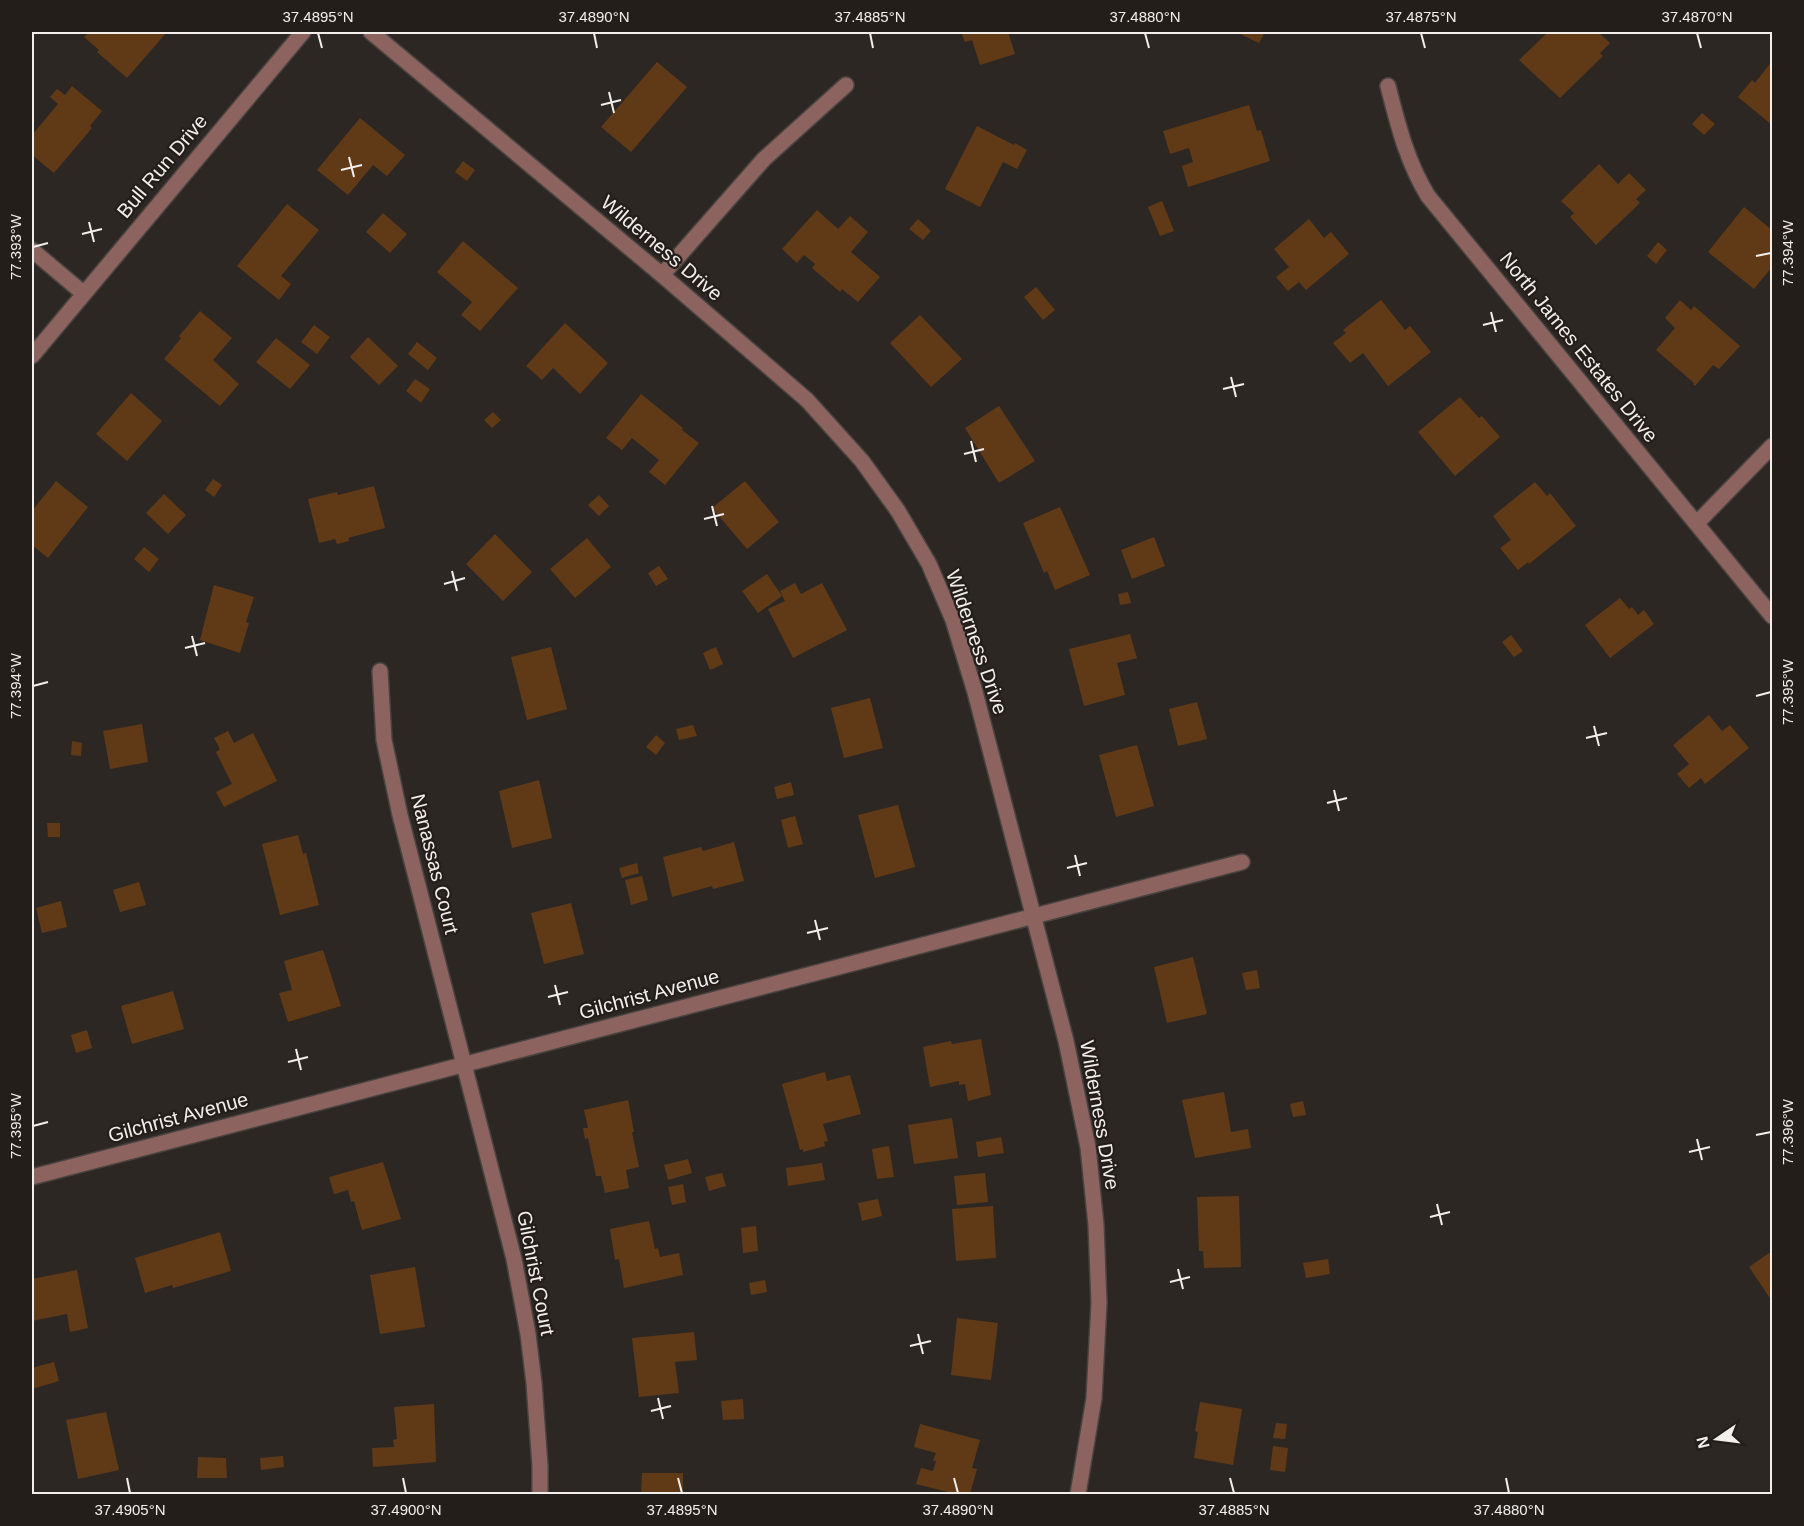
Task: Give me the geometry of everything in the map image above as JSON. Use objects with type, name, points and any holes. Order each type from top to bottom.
[{"type":"street","name":"Bull Run Drive","points":[[32,356],[303,32]]},
{"type":"street","name":"Wilderness Drive","points":[[371,32],[807,399],[862,460],[898,511],[928,564],[952,620],[975,692],[1066,1041],[1086,1137],[1096,1225],[1099,1303],[1094,1398],[1078,1494]]},
{"type":"street","points":[[662,275],[764,159],[846,85]]},
{"type":"street","name":"North James Estates Drive","points":[[1388,86],[1406,153],[1428,196],[1773,616]]},
{"type":"street","points":[[32,250],[83,293]]},
{"type":"street","points":[[1697,524],[1773,446]]},
{"type":"street","name":"Nanassas Court","points":[[380,671],[384,740],[400,815],[465,1064]]},
{"type":"street","name":"Gilchrist Avenue","points":[[32,1177],[1242,862]]},
{"type":"street","name":"Gilchrist Court","points":[[465,1064],[514,1259],[528,1334],[536,1406],[540,1494]]},
{"type":"building","points":[[89,32],[167,32],[127,78],[97,52],[99,50],[84,37]]},
{"type":"building","points":[[961,32],[1008,32],[1015,54],[980,65],[972,40],[965,42]]},
{"type":"building","points":[[1236,32],[1265,32],[1259,43]]},
{"type":"building","points":[[1548,32],[1578,32],[1580,34],[1598,32],[1610,43],[1600,53],[1603,56],[1560,98],[1519,60]]},
{"type":"building","points":[[1772,61],[1772,125],[1738,97],[1752,80],[1755,83]]},
{"type":"building","points":[[657,62],[687,87],[631,152],[601,127]]},
{"type":"building","points":[[72,86],[102,111],[90,126],[92,128],[54,173],[32,155],[32,135],[58,104],[50,97],[57,89],[65,95]]},
{"type":"building","points":[[1249,105],[1257,131],[1261,130],[1270,161],[1188,187],[1182,166],[1193,162],[1189,148],[1170,154],[1163,131]]},
{"type":"building","points":[[1702,113],[1715,124],[1704,135],[1692,124]]},
{"type":"building","points":[[360,118],[405,155],[387,176],[373,165],[348,195],[317,170]]},
{"type":"building","points":[[977,126],[1027,150],[1017,169],[1003,162],[980,207],[945,189]]},
{"type":"building","points":[[463,161],[475,170],[467,181],[455,172]]},
{"type":"building","points":[[1599,164],[1618,184],[1629,173],[1646,190],[1636,199],[1640,203],[1596,245],[1570,217],[1574,213],[1561,201]]},
{"type":"building","points":[[1162,201],[1174,231],[1160,236],[1148,207]]},
{"type":"building","points":[[287,204],[319,230],[281,276],[291,284],[279,300],[237,266]]},
{"type":"building","points":[[1744,207],[1772,230],[1772,267],[1754,289],[1708,252]]},
{"type":"building","points":[[817,210],[838,229],[850,216],[868,232],[851,252],[880,277],[858,302],[842,289],[840,292],[812,268],[815,264],[804,255],[797,263],[782,249]]},
{"type":"building","points":[[383,213],[407,234],[390,253],[366,232]]},
{"type":"building","points":[[918,219],[931,231],[923,240],[909,229]]},
{"type":"building","points":[[1309,219],[1324,238],[1331,232],[1349,254],[1306,290],[1299,282],[1288,291],[1276,277],[1289,267],[1274,249]]},
{"type":"building","points":[[463,241],[518,288],[480,331],[461,315],[472,302],[437,272]]},
{"type":"building","points":[[1658,242],[1667,250],[1656,264],[1647,256]]},
{"type":"building","points":[[1036,287],[1055,310],[1043,320],[1024,297]]},
{"type":"building","points":[[1381,300],[1405,330],[1410,326],[1431,352],[1388,386],[1363,353],[1350,363],[1333,343],[1346,333],[1343,330]]},
{"type":"building","points":[[1680,300],[1691,310],[1694,306],[1740,346],[1719,369],[1713,365],[1695,386],[1656,350],[1675,328],[1665,318]]},
{"type":"building","points":[[200,311],[232,338],[213,360],[239,384],[220,406],[164,359]]},
{"type":"building","points":[[920,315],[962,359],[931,387],[890,343]]},
{"type":"building","points":[[565,323],[608,363],[580,394],[553,368],[542,380],[526,366]]},
{"type":"building","points":[[314,325],[330,337],[317,354],[301,342]]},
{"type":"building","points":[[368,337],[398,366],[379,385],[350,357]]},
{"type":"building","points":[[276,338],[310,365],[290,389],[256,362]]},
{"type":"building","points":[[417,342],[437,358],[428,370],[408,354]]},
{"type":"building","points":[[415,379],[430,389],[421,403],[406,391]]},
{"type":"building","points":[[131,393],[162,421],[127,461],[96,434]]},
{"type":"building","points":[[641,394],[699,443],[665,485],[649,472],[659,460],[632,438],[622,450],[606,438]]},
{"type":"building","points":[[1460,397],[1479,418],[1482,416],[1500,437],[1455,476],[1418,432]]},
{"type":"building","points":[[999,406],[1035,461],[999,483],[965,428]]},
{"type":"building","points":[[493,412],[501,420],[492,428],[484,420]]},
{"type":"building","points":[[213,479],[222,485],[214,497],[205,490]]},
{"type":"building","points":[[56,481],[88,507],[48,558],[32,545],[32,511]]},
{"type":"building","points":[[745,481],[779,522],[747,549],[712,508]]},
{"type":"building","points":[[1535,482],[1547,496],[1550,493],[1576,526],[1529,564],[1528,562],[1518,570],[1500,548],[1511,540],[1493,516]]},
{"type":"building","points":[[374,486],[385,528],[348,538],[349,541],[337,544],[335,539],[319,543],[308,499],[337,492],[338,495]]},
{"type":"building","points":[[164,494],[186,515],[168,534],[146,513]]},
{"type":"building","points":[[599,495],[609,506],[599,516],[588,505]]},
{"type":"building","points":[[1060,507],[1090,575],[1055,590],[1047,571],[1044,573],[1023,523]]},
{"type":"building","points":[[495,534],[532,572],[503,601],[466,564]]},
{"type":"building","points":[[1154,537],[1165,566],[1132,579],[1121,550]]},
{"type":"building","points":[[587,538],[611,567],[575,598],[550,569]]},
{"type":"building","points":[[144,547],[159,559],[149,572],[134,559]]},
{"type":"building","points":[[659,566],[668,579],[656,586],[648,573]]},
{"type":"building","points":[[767,574],[782,596],[758,613],[742,591]]},
{"type":"building","points":[[795,583],[801,594],[822,583],[847,630],[793,658],[768,609],[785,601],[780,591]]},
{"type":"building","points":[[214,585],[254,597],[240,653],[200,640]]},
{"type":"building","points":[[1128,592],[1131,603],[1120,605],[1118,594]]},
{"type":"building","points":[[1620,598],[1629,609],[1632,607],[1638,615],[1644,610],[1654,624],[1610,658],[1585,625]]},
{"type":"building","points":[[1130,634],[1137,658],[1117,663],[1125,695],[1084,706],[1069,649]]},
{"type":"building","points":[[1511,635],[1523,651],[1514,657],[1502,642]]},
{"type":"building","points":[[551,647],[567,709],[527,720],[511,657]]},
{"type":"building","points":[[716,647],[723,664],[710,670],[703,653]]},
{"type":"building","points":[[870,698],[883,748],[844,758],[831,708]]},
{"type":"building","points":[[1197,702],[1207,739],[1178,746],[1169,709]]},
{"type":"building","points":[[1709,715],[1722,731],[1730,725],[1749,748],[1705,784],[1701,778],[1689,788],[1677,774],[1689,764],[1673,745]]},
{"type":"building","points":[[142,724],[148,762],[110,769],[103,731]]},
{"type":"building","points":[[693,725],[697,736],[679,740],[676,729]]},
{"type":"building","points":[[228,731],[234,743],[253,733],[277,781],[224,807],[216,792],[232,784],[216,752],[220,749],[214,738]]},
{"type":"building","points":[[656,735],[665,743],[656,755],[646,747]]},
{"type":"building","points":[[72,741],[82,743],[81,756],[71,755]]},
{"type":"building","points":[[1137,745],[1154,806],[1116,817],[1099,755]]},
{"type":"building","points":[[539,780],[552,838],[512,848],[499,791]]},
{"type":"building","points":[[791,782],[794,795],[777,799],[774,787]]},
{"type":"building","points":[[898,805],[915,867],[875,878],[858,815]]},
{"type":"building","points":[[795,816],[803,844],[788,848],[781,820]]},
{"type":"building","points":[[47,823],[60,823],[60,837],[48,837]]},
{"type":"building","points":[[298,835],[303,854],[306,853],[319,905],[280,915],[262,844]]},
{"type":"building","points":[[734,842],[744,881],[713,889],[712,886],[672,897],[663,857],[701,847],[703,851]]},
{"type":"building","points":[[637,863],[639,873],[622,878],[619,868]]},
{"type":"building","points":[[642,876],[648,900],[631,905],[625,880]]},
{"type":"building","points":[[139,882],[146,905],[120,912],[113,890]]},
{"type":"building","points":[[61,901],[67,927],[42,933],[36,908]]},
{"type":"building","points":[[571,903],[584,954],[544,964],[531,913]]},
{"type":"building","points":[[323,950],[341,1006],[288,1022],[279,993],[292,990],[284,961]]},
{"type":"building","points":[[1193,957],[1207,1014],[1167,1023],[1154,967]]},
{"type":"building","points":[[1257,970],[1260,988],[1246,990],[1242,973]]},
{"type":"building","points":[[173,991],[184,1029],[132,1044],[121,1006]]},
{"type":"building","points":[[87,1030],[92,1048],[76,1053],[71,1035]]},
{"type":"building","points":[[981,1039],[991,1095],[968,1101],[965,1084],[959,1085],[959,1081],[930,1087],[923,1047],[951,1041],[952,1044]]},
{"type":"building","points":[[825,1072],[827,1081],[850,1075],[861,1114],[823,1124],[828,1141],[824,1142],[825,1146],[803,1152],[803,1149],[800,1150],[782,1084]]},
{"type":"building","points":[[1224,1092],[1231,1132],[1248,1129],[1251,1148],[1195,1158],[1182,1100]]},
{"type":"building","points":[[628,1100],[639,1167],[626,1170],[629,1188],[605,1193],[601,1176],[596,1176],[588,1138],[585,1139],[583,1128],[588,1128],[584,1110]]},
{"type":"building","points":[[1303,1101],[1306,1115],[1293,1117],[1290,1104]]},
{"type":"building","points":[[952,1118],[958,1158],[914,1164],[908,1125]]},
{"type":"building","points":[[1001,1137],[1004,1153],[978,1157],[976,1142]]},
{"type":"building","points":[[889,1146],[894,1177],[877,1179],[872,1149]]},
{"type":"building","points":[[688,1159],[692,1173],[668,1180],[664,1165]]},
{"type":"building","points":[[383,1162],[401,1219],[362,1230],[354,1201],[351,1202],[348,1190],[334,1194],[329,1177]]},
{"type":"building","points":[[822,1163],[825,1180],[788,1186],[786,1168]]},
{"type":"building","points":[[722,1173],[726,1186],[709,1191],[705,1177]]},
{"type":"building","points":[[985,1173],[988,1202],[957,1205],[954,1176]]},
{"type":"building","points":[[683,1184],[686,1202],[672,1205],[668,1187]]},
{"type":"building","points":[[1239,1196],[1241,1267],[1204,1268],[1203,1251],[1199,1251],[1197,1197]]},
{"type":"building","points":[[878,1199],[882,1216],[862,1221],[858,1203]]},
{"type":"building","points":[[993,1206],[996,1258],[956,1261],[952,1209]]},
{"type":"building","points":[[649,1221],[655,1249],[658,1248],[660,1257],[679,1253],[683,1275],[624,1288],[619,1259],[615,1260],[610,1229]]},
{"type":"building","points":[[756,1226],[758,1251],[743,1253],[741,1228]]},
{"type":"building","points":[[220,1232],[231,1271],[173,1288],[172,1285],[145,1293],[135,1258]]},
{"type":"building","points":[[1772,1251],[1772,1301],[1749,1267]]},
{"type":"building","points":[[1328,1259],[1330,1274],[1306,1278],[1303,1263]]},
{"type":"building","points":[[415,1267],[425,1327],[380,1334],[370,1275]]},
{"type":"building","points":[[77,1270],[88,1328],[70,1332],[67,1314],[32,1321],[32,1279]]},
{"type":"building","points":[[765,1280],[767,1292],[751,1295],[749,1283]]},
{"type":"building","points":[[957,1318],[998,1323],[991,1380],[951,1375]]},
{"type":"building","points":[[694,1332],[697,1360],[675,1362],[679,1393],[639,1397],[632,1338]]},
{"type":"building","points":[[54,1362],[59,1381],[32,1389],[32,1368]]},
{"type":"building","points":[[743,1399],[744,1419],[723,1420],[721,1401]]},
{"type":"building","points":[[1200,1402],[1242,1409],[1233,1465],[1194,1458],[1198,1432],[1195,1431]]},
{"type":"building","points":[[434,1404],[436,1462],[373,1467],[372,1448],[394,1447],[393,1440],[397,1439],[394,1407]]},
{"type":"building","points":[[106,1412],[119,1470],[78,1479],[66,1420]]},
{"type":"building","points":[[1276,1423],[1287,1424],[1285,1439],[1273,1438]]},
{"type":"building","points":[[920,1424],[980,1440],[972,1468],[977,1469],[970,1494],[956,1494],[916,1484],[921,1468],[933,1471],[936,1461],[933,1461],[936,1453],[914,1447]]},
{"type":"building","points":[[1273,1446],[1288,1448],[1285,1472],[1270,1470]]},
{"type":"building","points":[[283,1456],[284,1467],[261,1470],[260,1458]]},
{"type":"building","points":[[198,1457],[226,1458],[227,1478],[197,1478]]},
{"type":"building","points":[[642,1473],[683,1473],[683,1494],[641,1494]]}]
